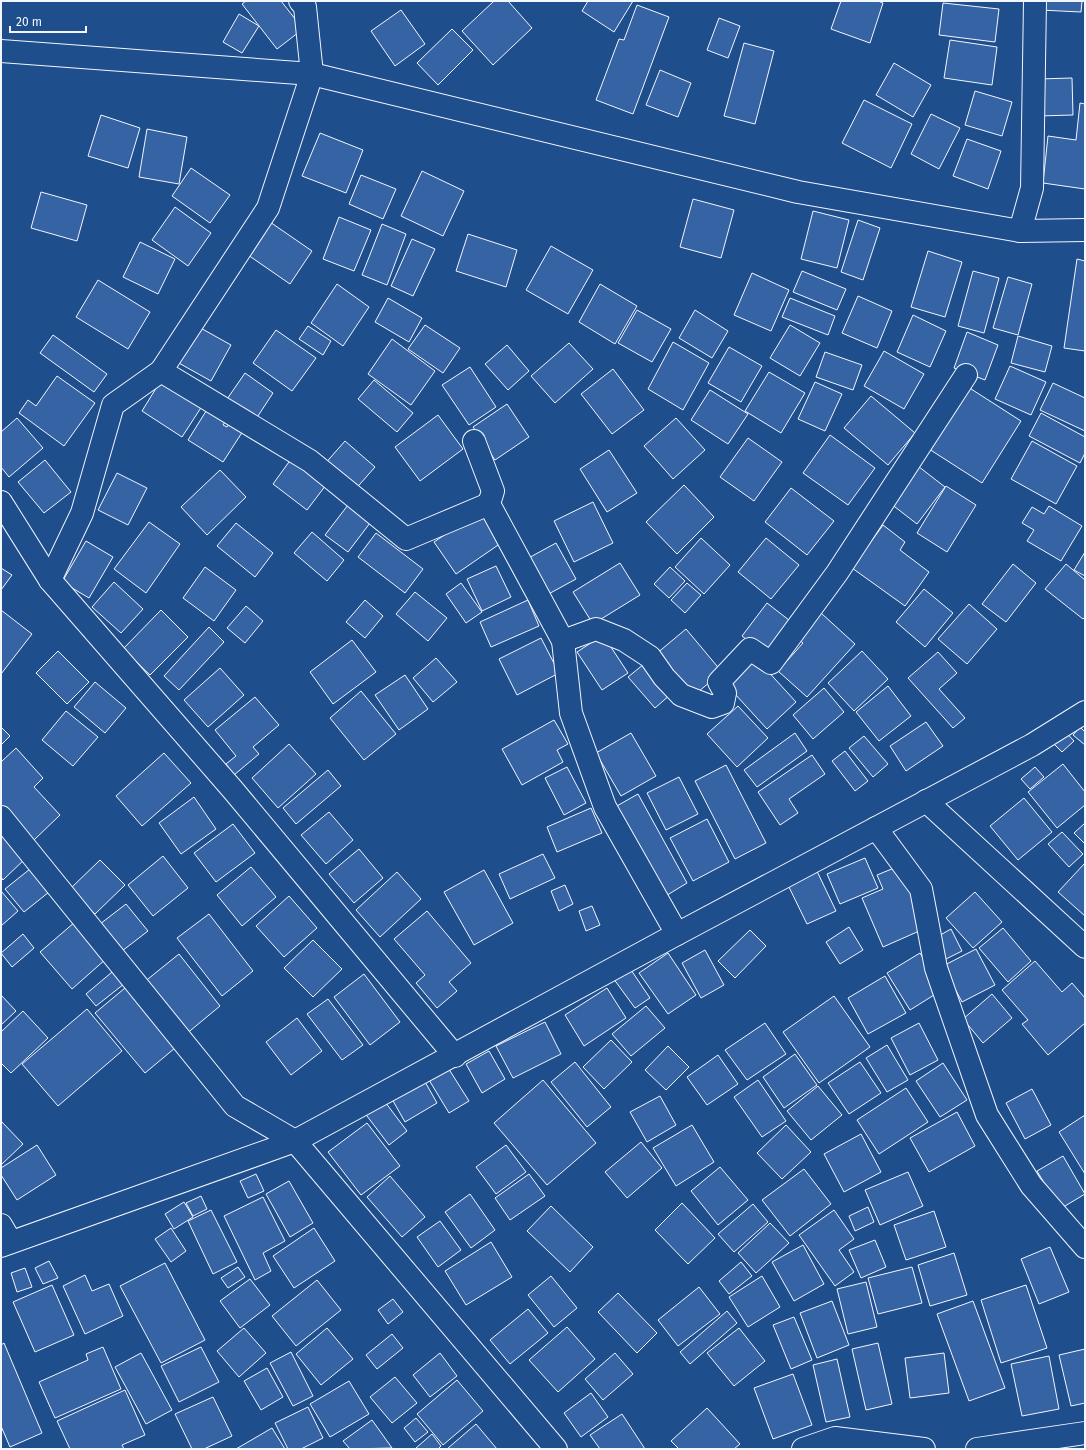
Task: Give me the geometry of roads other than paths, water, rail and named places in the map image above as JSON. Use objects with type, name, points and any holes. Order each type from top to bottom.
[{"type":"street","points":[[1020,231],[1032,188],[1035,1]]},
{"type":"street","points":[[50,580],[82,513],[113,405],[161,371],[268,208],[312,74],[305,3]]},
{"type":"street","points":[[1,50],[312,74],[798,192],[1020,231],[1085,230]]},
{"type":"street","points":[[161,371],[310,461],[406,539],[489,504]]},
{"type":"street","points":[[563,641],[596,629],[624,640],[650,657],[664,677],[681,695],[712,707],[723,703],[725,692],[719,682],[750,649],[771,663],[837,573],[966,375]]},
{"type":"street","points":[[474,441],[493,491],[489,504],[563,641],[571,713],[605,808],[677,934]]},
{"type":"street","points":[[1,502],[50,580],[233,790],[455,1056]]},
{"type":"street","points":[[4,1238],[295,1141],[455,1056],[677,934],[1032,745],[1085,712]]},
{"type":"street","points":[[926,801],[1085,947]]},
{"type":"street","points":[[1,817],[235,1106],[295,1141],[556,1449]]},
{"type":"street","points":[[876,828],[921,889],[936,968],[987,1114],[1031,1186],[1085,1247]]},
{"type":"street","points":[[977,1449],[1085,1433]]},
{"type":"street","points":[[803,1449],[834,1438],[924,1449]]}]
